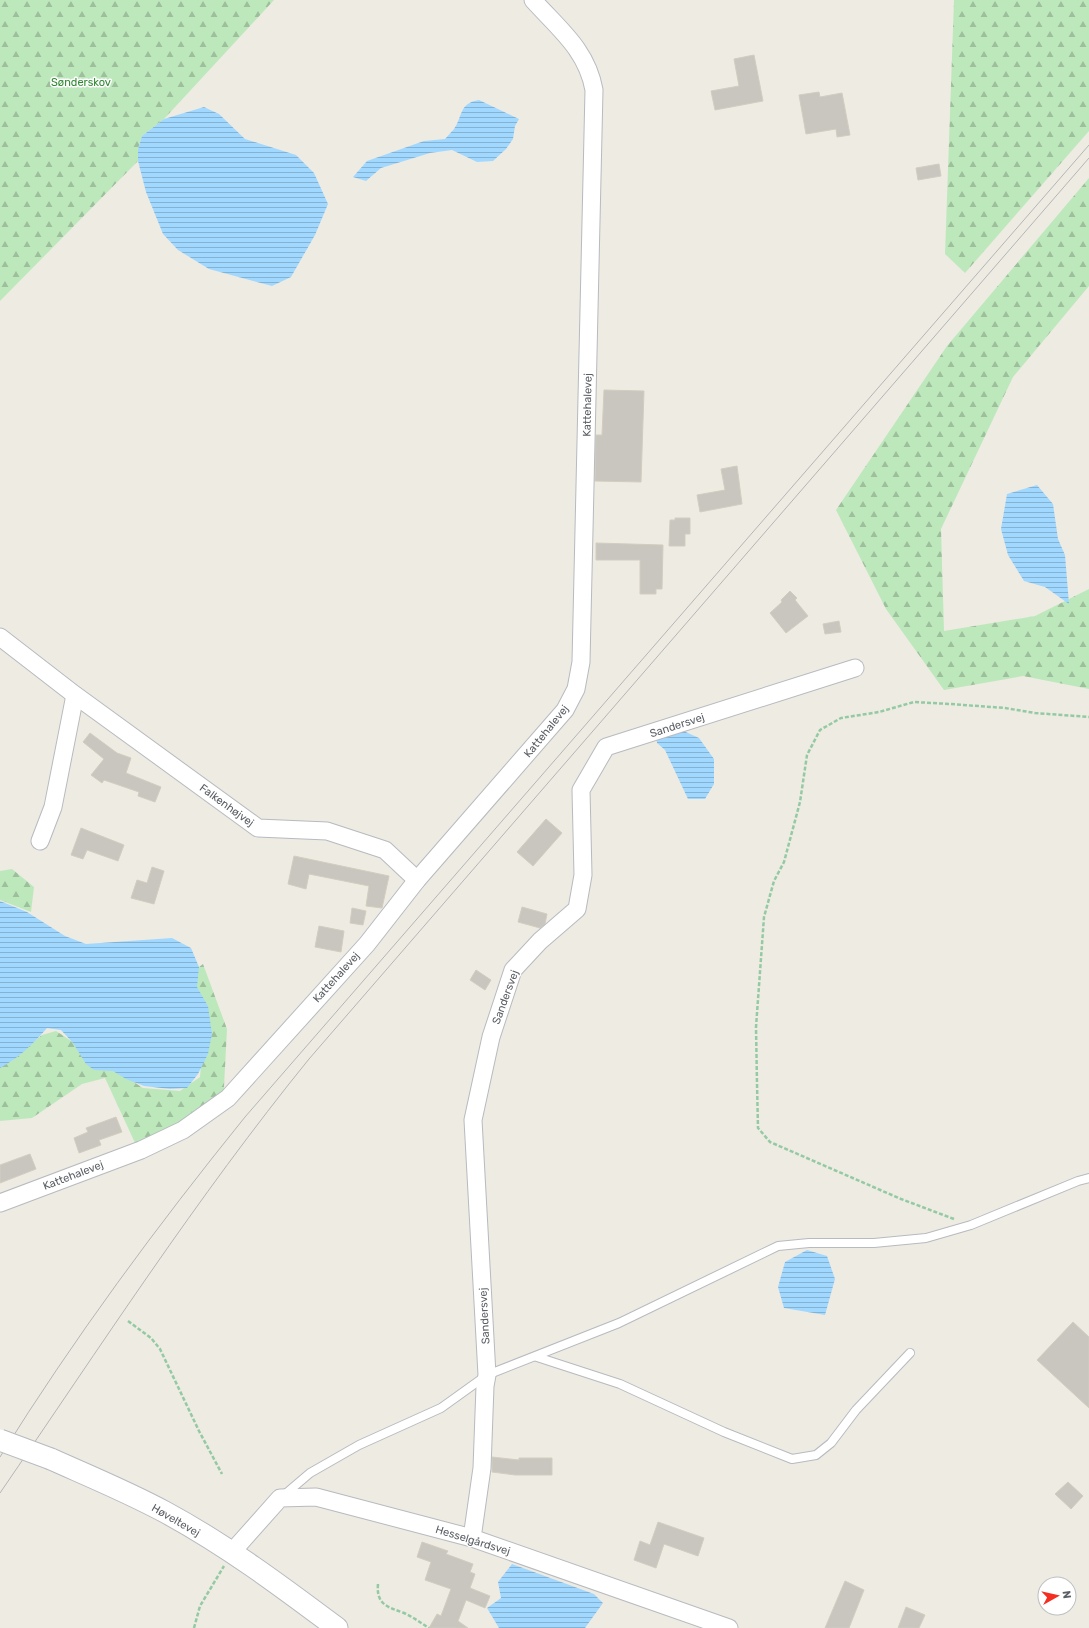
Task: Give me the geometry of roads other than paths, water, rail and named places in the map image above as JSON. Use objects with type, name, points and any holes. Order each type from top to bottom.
[{"type":"street","name":"Kattehalevej","points":[[0,1203],[141,1150],[183,1130],[228,1098],[367,944],[417,880],[565,710],[576,689],[581,662],[594,90],[591,73],[585,60],[573,43],[533,0]]},
{"type":"street","name":"Falkenhøjvej","points":[[0,637],[75,695],[258,828],[327,832],[385,850],[417,880]]},
{"type":"street","name":"Sandersvej","points":[[472,1538],[482,1468],[485,1386],[487,1375],[474,1120],[491,1037],[513,970],[540,941],[577,909],[583,875],[582,790],[606,747],[855,668]]},
{"type":"street","points":[[40,841],[52,807],[75,695]]},
{"type":"street","name":"Høveltevej","points":[[0,1440],[51,1459],[109,1484],[165,1512],[267,1575],[337,1628]]},
{"type":"street","name":"Hesselgårdsvej","points":[[280,1498],[316,1497],[472,1538],[729,1628]]},
{"type":"street","points":[[232,1552],[280,1498]]},
{"type":"lane","points":[[280,1498],[310,1473],[359,1445],[440,1408],[487,1375],[537,1357],[619,1323],[778,1246],[809,1243],[874,1243],[926,1238],[971,1225],[1078,1181],[1089,1178]]},
{"type":"lane","points":[[537,1357],[620,1384],[724,1432],[792,1459],[816,1455],[831,1443],[856,1410],[910,1352]]},
{"type":"water","points":[[479,100],[519,119],[515,126],[513,139],[506,149],[493,161],[477,162],[452,150],[430,153],[381,168],[366,181],[353,177],[367,161],[424,141],[445,139],[454,129],[465,107],[468,104]]},
{"type":"water","points":[[204,107],[219,114],[245,139],[296,155],[314,173],[328,204],[315,235],[291,277],[272,286],[209,269],[178,250],[163,234],[146,192],[138,161],[138,149],[142,136],[164,119]]},
{"type":"water","points":[[1037,485],[1053,504],[1058,539],[1065,555],[1069,604],[1045,587],[1024,581],[1008,555],[1001,529],[1007,494]]},
{"type":"water","points":[[677,728],[699,738],[714,759],[714,784],[705,799],[688,799],[665,750],[657,743],[656,736]]},
{"type":"water","points":[[0,901],[27,912],[65,936],[86,944],[172,938],[191,948],[199,967],[197,987],[208,1006],[212,1034],[208,1054],[198,1074],[187,1088],[170,1089],[144,1086],[126,1079],[113,1071],[94,1070],[86,1064],[73,1043],[61,1030],[47,1028],[25,1050],[0,1068]]},
{"type":"water","points":[[807,1250],[827,1256],[835,1279],[825,1315],[784,1308],[778,1287],[785,1262]]},
{"type":"water","points":[[512,1564],[594,1594],[603,1603],[585,1628],[499,1628],[487,1608],[501,1598],[498,1582]]},
{"type":"tram line","points":[[0,1457],[57,1369],[117,1283],[180,1199],[245,1117],[1089,145]]},
{"type":"tram line","points":[[0,1493],[188,1218],[309,1059],[1089,158]]},
{"type":"park label","name":"Sønderskov","points":[[81,82]]}]
